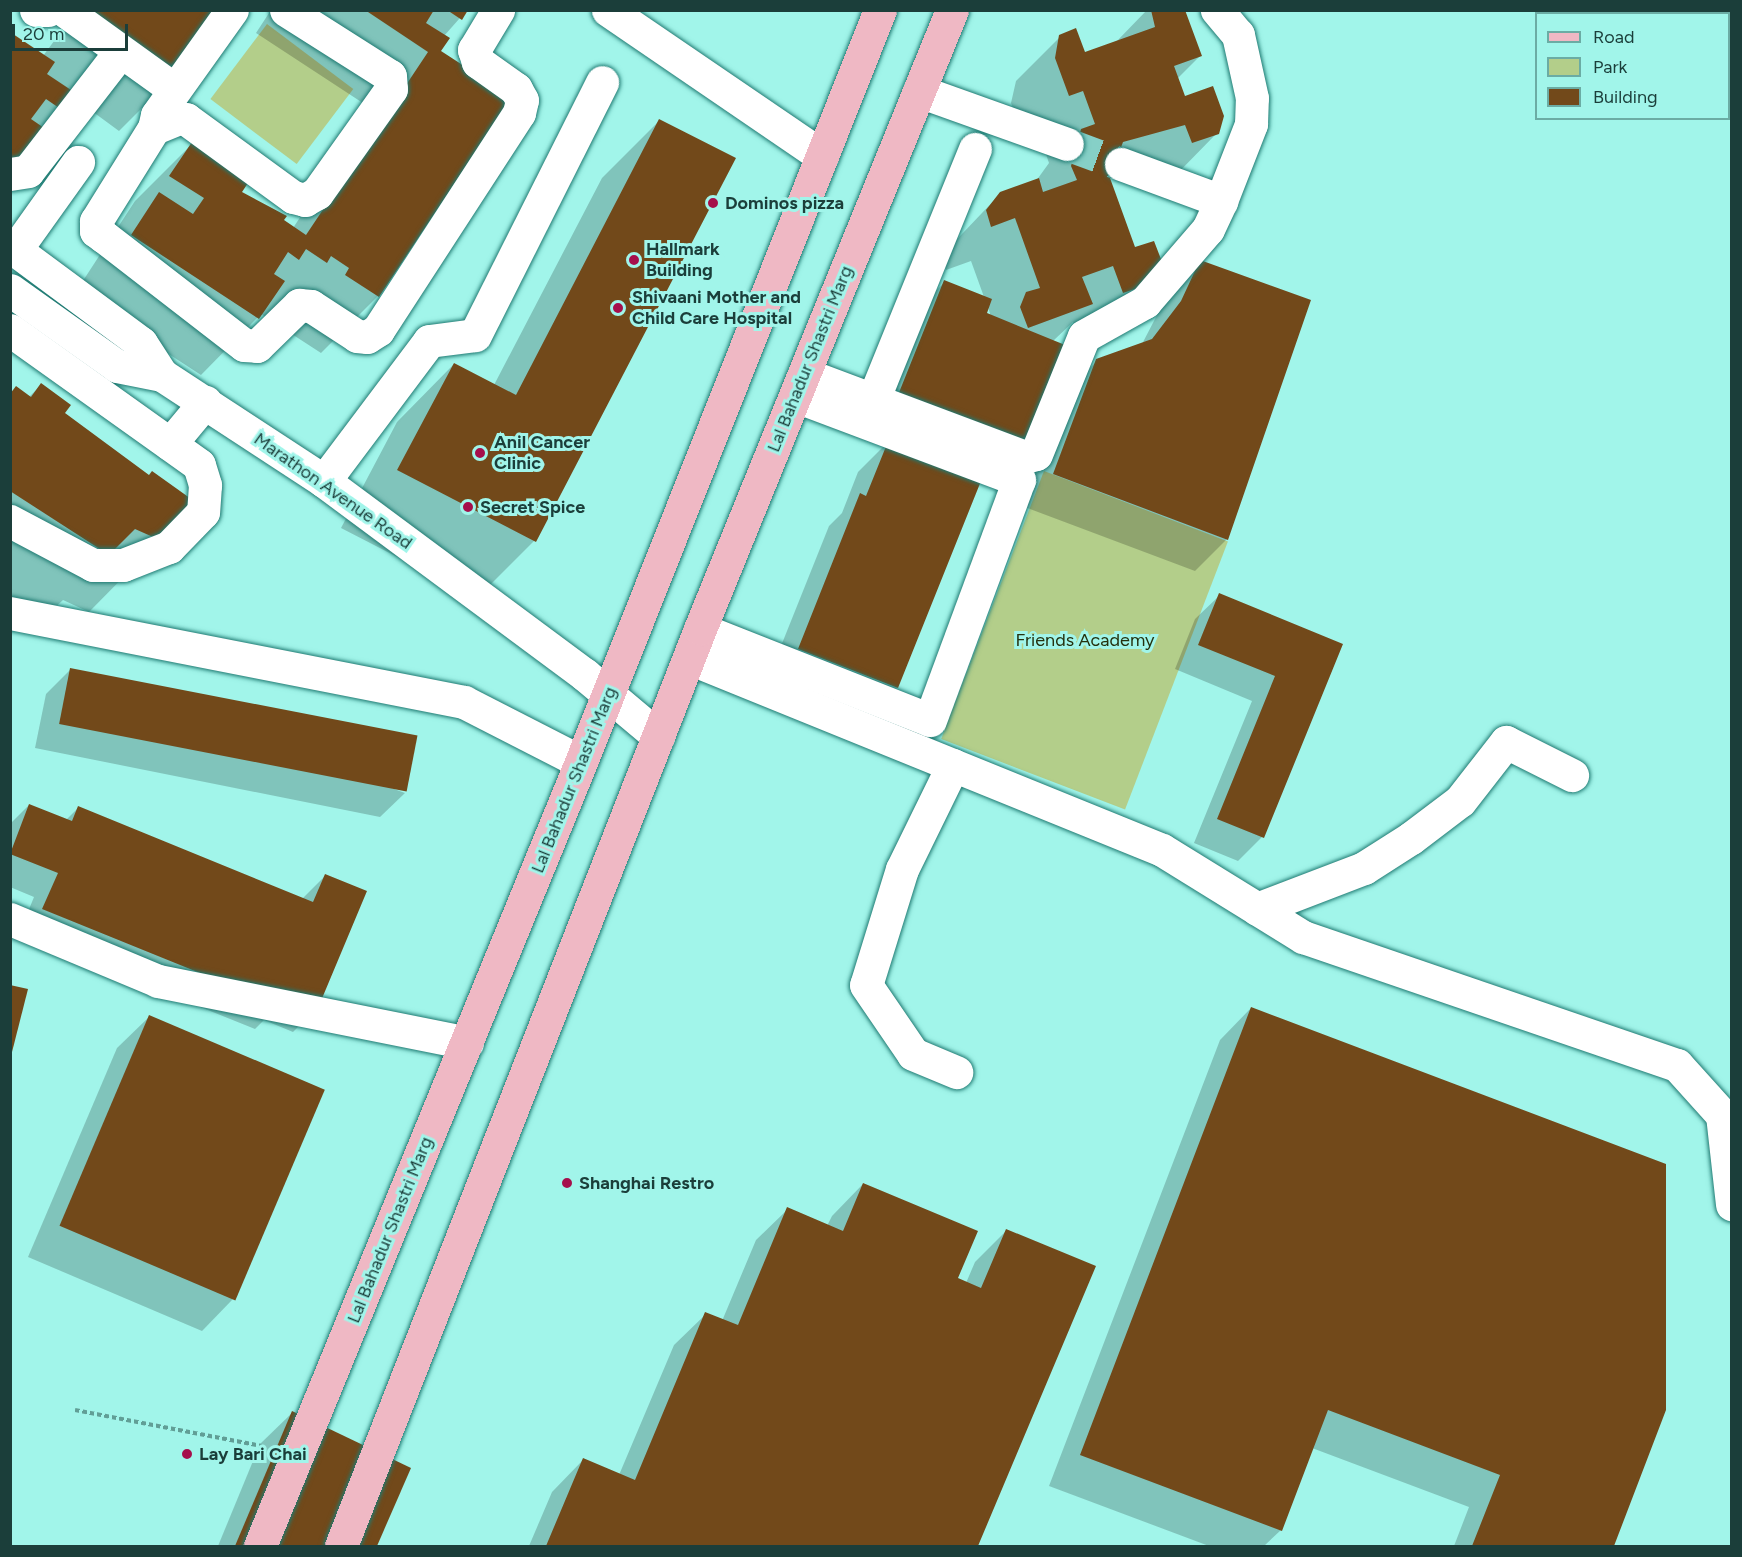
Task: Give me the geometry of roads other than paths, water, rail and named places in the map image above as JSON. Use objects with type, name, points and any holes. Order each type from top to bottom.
[{"type":"main road","name":"Lal Bahadur Shastri Marg","points":[[260,1546],[609,693],[880,10]]},
{"type":"main road","name":"Lal Bahadur Shastri Marg","points":[[341,1546],[658,736],[952,10]]},
{"type":"street","points":[[36,10],[48,10]]},
{"type":"street","points":[[64,10],[174,89]]},
{"type":"street","points":[[232,10],[157,115],[154,128],[99,213],[96,231],[244,345],[257,346],[299,305],[310,306],[357,336],[367,337],[378,330],[519,113],[522,100],[516,89],[478,62],[474,50],[498,10]]},
{"type":"street","points":[[154,128],[179,118],[186,119],[293,197],[305,200],[317,193],[391,89],[390,76],[286,10]]},
{"type":"street","points":[[609,10],[822,156]]},
{"type":"street","points":[[800,385],[873,400],[1031,457],[1084,336],[1145,302],[1208,229],[1221,201],[1251,124],[1252,98],[1238,36],[1218,10]]},
{"type":"street","points":[[10,174],[28,171],[120,52]]},
{"type":"street","points":[[324,481],[429,341],[475,335],[602,82]]},
{"type":"street","points":[[919,91],[1067,144]]},
{"type":"street","points":[[50,142],[116,187]]},
{"type":"street","points":[[873,400],[975,149]]},
{"type":"street","points":[[13,248],[78,162]]},
{"type":"street","points":[[1121,164],[1221,201]]},
{"type":"street","name":"Marathon Avenue Road","points":[[13,248],[141,343],[162,375],[324,481],[609,693],[658,736]]},
{"type":"street","points":[[10,290],[117,366],[162,375]]},
{"type":"street","points":[[10,330],[199,465],[205,485],[203,512],[170,547],[123,565],[93,566],[10,521]]},
{"type":"street","points":[[695,644],[930,720],[1019,480],[800,385]]},
{"type":"street","points":[[170,444],[205,402]]},
{"type":"street","points":[[10,613],[464,702],[581,762]]},
{"type":"street","points":[[695,644],[953,765],[1162,850],[1303,937],[1677,1065],[1722,1115],[1731,1204]]},
{"type":"street","points":[[1257,909],[1364,868],[1411,838],[1460,801],[1506,741],[1572,776]]},
{"type":"street","points":[[953,765],[902,869],[866,985],[913,1054],[956,1072]]},
{"type":"street","points":[[10,918],[158,981],[467,1043]]},
{"type":"tunnel","points":[[1067,144],[1121,164]]},
{"type":"place","name":"Dominos pizza","points":[[713,203]]},
{"type":"place","name":"Hallmark Building","points":[[634,260]]},
{"type":"place","name":"Shivaani Mother and Child Care Hospital","points":[[618,308]]},
{"type":"place","name":"Anil Cancer Clinic","points":[[480,453]]},
{"type":"place","name":"Secret Spice","points":[[468,507]]},
{"type":"place","name":"Shanghai Restro","points":[[567,1183]]},
{"type":"place","name":"Lay Bari Chai","points":[[187,1454]]},
{"type":"park label","name":"Friends Academy","points":[[1085,640]]}]
